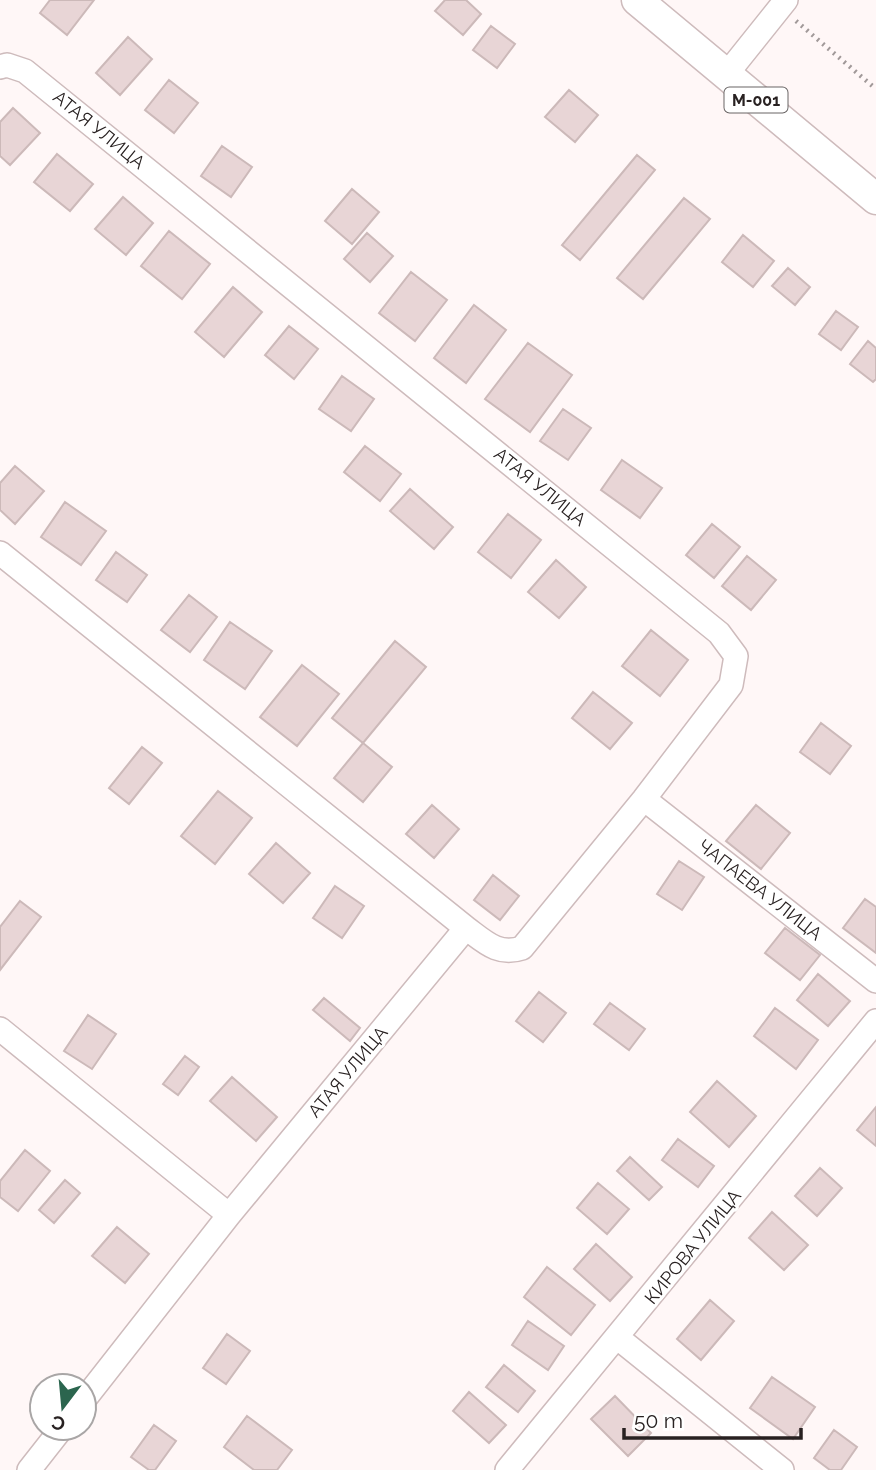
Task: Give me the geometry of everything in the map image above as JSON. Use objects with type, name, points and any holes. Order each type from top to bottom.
[{"type":"main road","name":"М-001","points":[[637,0],[876,199]]},
{"type":"street","points":[[726,75],[783,4]]},
{"type":"street","name":"АТАЯ УЛИЦА","points":[[0,67],[7,65],[25,71],[719,633],[736,656],[731,685],[644,799],[522,948],[510,952],[495,949],[466,928],[0,552]]},
{"type":"street","name":"ЧАПАЕВА УЛИЦА","points":[[644,799],[876,981]]},
{"type":"street","name":"АТАЯ УЛИЦА","points":[[98,1382],[229,1215],[466,928]]},
{"type":"street","name":"КИРОВА УЛИЦА","points":[[507,1470],[876,1021]]},
{"type":"street","points":[[0,1029],[229,1215]]},
{"type":"street","points":[[618,1338],[782,1470]]},
{"type":"street","points":[[29,1470],[51,1442]]},
{"type":"path","points":[[783,4],[876,89]]},
{"type":"building","points":[[50,0],[94,0],[67,35],[40,13]]},
{"type":"building","points":[[445,0],[466,0],[481,14],[463,35],[435,11]]},
{"type":"building","points":[[491,26],[515,44],[497,68],[473,50]]},
{"type":"building","points":[[128,37],[152,59],[120,95],[96,73]]},
{"type":"building","points":[[169,80],[198,103],[174,133],[145,110]]},
{"type":"building","points":[[569,90],[598,115],[575,142],[545,117]]},
{"type":"building","points":[[13,108],[40,133],[10,165],[0,156],[0,122]]},
{"type":"building","points":[[222,146],[252,167],[231,197],[201,176]]},
{"type":"building","points":[[57,154],[93,184],[70,211],[34,182]]},
{"type":"building","points":[[637,155],[655,170],[580,260],[562,245]]},
{"type":"building","points":[[352,189],[379,212],[352,244],[325,221]]},
{"type":"building","points":[[123,197],[153,223],[126,255],[95,229]]},
{"type":"building","points":[[684,198],[710,219],[643,299],[617,278]]},
{"type":"building","points":[[169,231],[210,264],[182,299],[141,266]]},
{"type":"building","points":[[367,233],[393,256],[370,282],[344,259]]},
{"type":"building","points":[[743,235],[774,261],[753,287],[722,262]]},
{"type":"building","points":[[788,268],[810,287],[795,305],[772,286]]},
{"type":"building","points":[[411,272],[447,300],[415,341],[379,313]]},
{"type":"building","points":[[233,287],[262,312],[224,357],[195,332]]},
{"type":"building","points":[[474,305],[506,330],[466,383],[434,358]]},
{"type":"building","points":[[836,311],[858,327],[841,350],[819,334]]},
{"type":"building","points":[[289,326],[318,349],[294,379],[265,355]]},
{"type":"building","points":[[868,341],[876,348],[876,379],[873,382],[850,364]]},
{"type":"building","points":[[528,343],[572,375],[530,432],[485,399]]},
{"type":"building","points":[[342,376],[374,399],[351,431],[319,409]]},
{"type":"building","points":[[563,409],[591,428],[568,460],[540,441]]},
{"type":"building","points":[[365,446],[401,474],[380,501],[344,472]]},
{"type":"building","points":[[622,460],[662,488],[640,518],[601,490]]},
{"type":"building","points":[[15,466],[44,491],[15,524],[0,510],[0,483]]},
{"type":"building","points":[[410,489],[453,527],[434,549],[390,511]]},
{"type":"building","points":[[65,502],[106,531],[81,565],[41,537]]},
{"type":"building","points":[[508,514],[541,540],[511,578],[478,552]]},
{"type":"building","points":[[712,524],[740,547],[714,578],[686,555]]},
{"type":"building","points":[[116,552],[147,575],[127,602],[96,580]]},
{"type":"building","points":[[747,556],[776,580],[751,610],[722,586]]},
{"type":"building","points":[[556,560],[586,587],[559,618],[528,592]]},
{"type":"building","points":[[189,595],[217,617],[190,652],[161,630]]},
{"type":"building","points":[[230,622],[272,651],[245,689],[204,660]]},
{"type":"building","points":[[651,630],[688,660],[660,696],[622,666]]},
{"type":"building","points":[[395,641],[426,667],[363,743],[332,718]]},
{"type":"building","points":[[302,665],[339,694],[297,746],[260,717]]},
{"type":"building","points":[[593,692],[632,723],[610,749],[572,718]]},
{"type":"building","points":[[821,723],[851,746],[830,774],[800,752]]},
{"type":"building","points":[[363,743],[392,767],[363,802],[334,778]]},
{"type":"building","points":[[142,747],[162,763],[129,804],[109,788]]},
{"type":"building","points":[[218,791],[252,818],[215,864],[181,836]]},
{"type":"building","points":[[432,805],[459,829],[434,858],[406,834]]},
{"type":"building","points":[[756,805],[790,833],[761,869],[726,841]]},
{"type":"building","points":[[276,843],[310,873],[283,903],[249,874]]},
{"type":"building","points":[[679,861],[704,877],[682,910],[657,894]]},
{"type":"building","points":[[493,875],[519,896],[500,920],[474,900]]},
{"type":"building","points":[[335,886],[364,906],[342,938],[313,918]]},
{"type":"building","points":[[865,899],[876,907],[876,953],[843,928]]},
{"type":"building","points":[[20,901],[41,917],[0,970],[0,927]]},
{"type":"building","points":[[785,928],[820,955],[800,980],[765,953]]},
{"type":"building","points":[[818,974],[850,1001],[828,1026],[797,1000]]},
{"type":"building","points":[[539,992],[566,1013],[543,1042],[516,1021]]},
{"type":"building","points":[[324,998],[360,1028],[350,1041],[313,1010]]},
{"type":"building","points":[[610,1003],[645,1029],[629,1050],[594,1024]]},
{"type":"building","points":[[775,1008],[818,1040],[796,1069],[754,1036]]},
{"type":"building","points":[[88,1015],[116,1034],[92,1069],[64,1051]]},
{"type":"building","points":[[185,1056],[199,1067],[178,1095],[163,1084]]},
{"type":"building","points":[[232,1077],[277,1117],[256,1141],[210,1101]]},
{"type":"building","points":[[717,1081],[756,1116],[729,1147],[690,1112]]},
{"type":"building","points":[[876,1107],[876,1146],[857,1130]]},
{"type":"building","points":[[678,1139],[714,1166],[698,1187],[662,1160]]},
{"type":"building","points":[[25,1150],[50,1171],[18,1211],[0,1197],[0,1181]]},
{"type":"building","points":[[630,1157],[662,1187],[649,1200],[617,1171]]},
{"type":"building","points":[[820,1168],[842,1188],[817,1216],[795,1196]]},
{"type":"building","points":[[65,1180],[80,1193],[54,1223],[39,1210]]},
{"type":"building","points":[[598,1183],[629,1209],[607,1234],[577,1208]]},
{"type":"building","points":[[772,1212],[808,1245],[784,1270],[749,1238]]},
{"type":"building","points":[[117,1227],[149,1254],[125,1283],[92,1256]]},
{"type":"building","points":[[596,1244],[632,1277],[610,1301],[574,1269]]},
{"type":"building","points":[[547,1267],[595,1305],[571,1335],[524,1297]]},
{"type":"building","points":[[710,1300],[734,1321],[701,1360],[677,1339]]},
{"type":"building","points":[[528,1321],[564,1346],[548,1370],[512,1345]]},
{"type":"building","points":[[227,1334],[250,1351],[226,1384],[203,1368]]},
{"type":"building","points":[[504,1365],[535,1391],[518,1412],[486,1387]]},
{"type":"building","points":[[772,1377],[815,1407],[793,1439],[750,1408]]},
{"type":"building","points":[[469,1392],[506,1425],[489,1443],[453,1411]]},
{"type":"building","points":[[615,1396],[651,1433],[628,1456],[591,1419]]},
{"type":"building","points":[[247,1416],[292,1450],[277,1470],[254,1470],[224,1447]]},
{"type":"building","points":[[154,1425],[176,1441],[155,1470],[149,1470],[131,1457]]},
{"type":"building","points":[[834,1430],[857,1447],[841,1470],[830,1470],[814,1458]]}]
